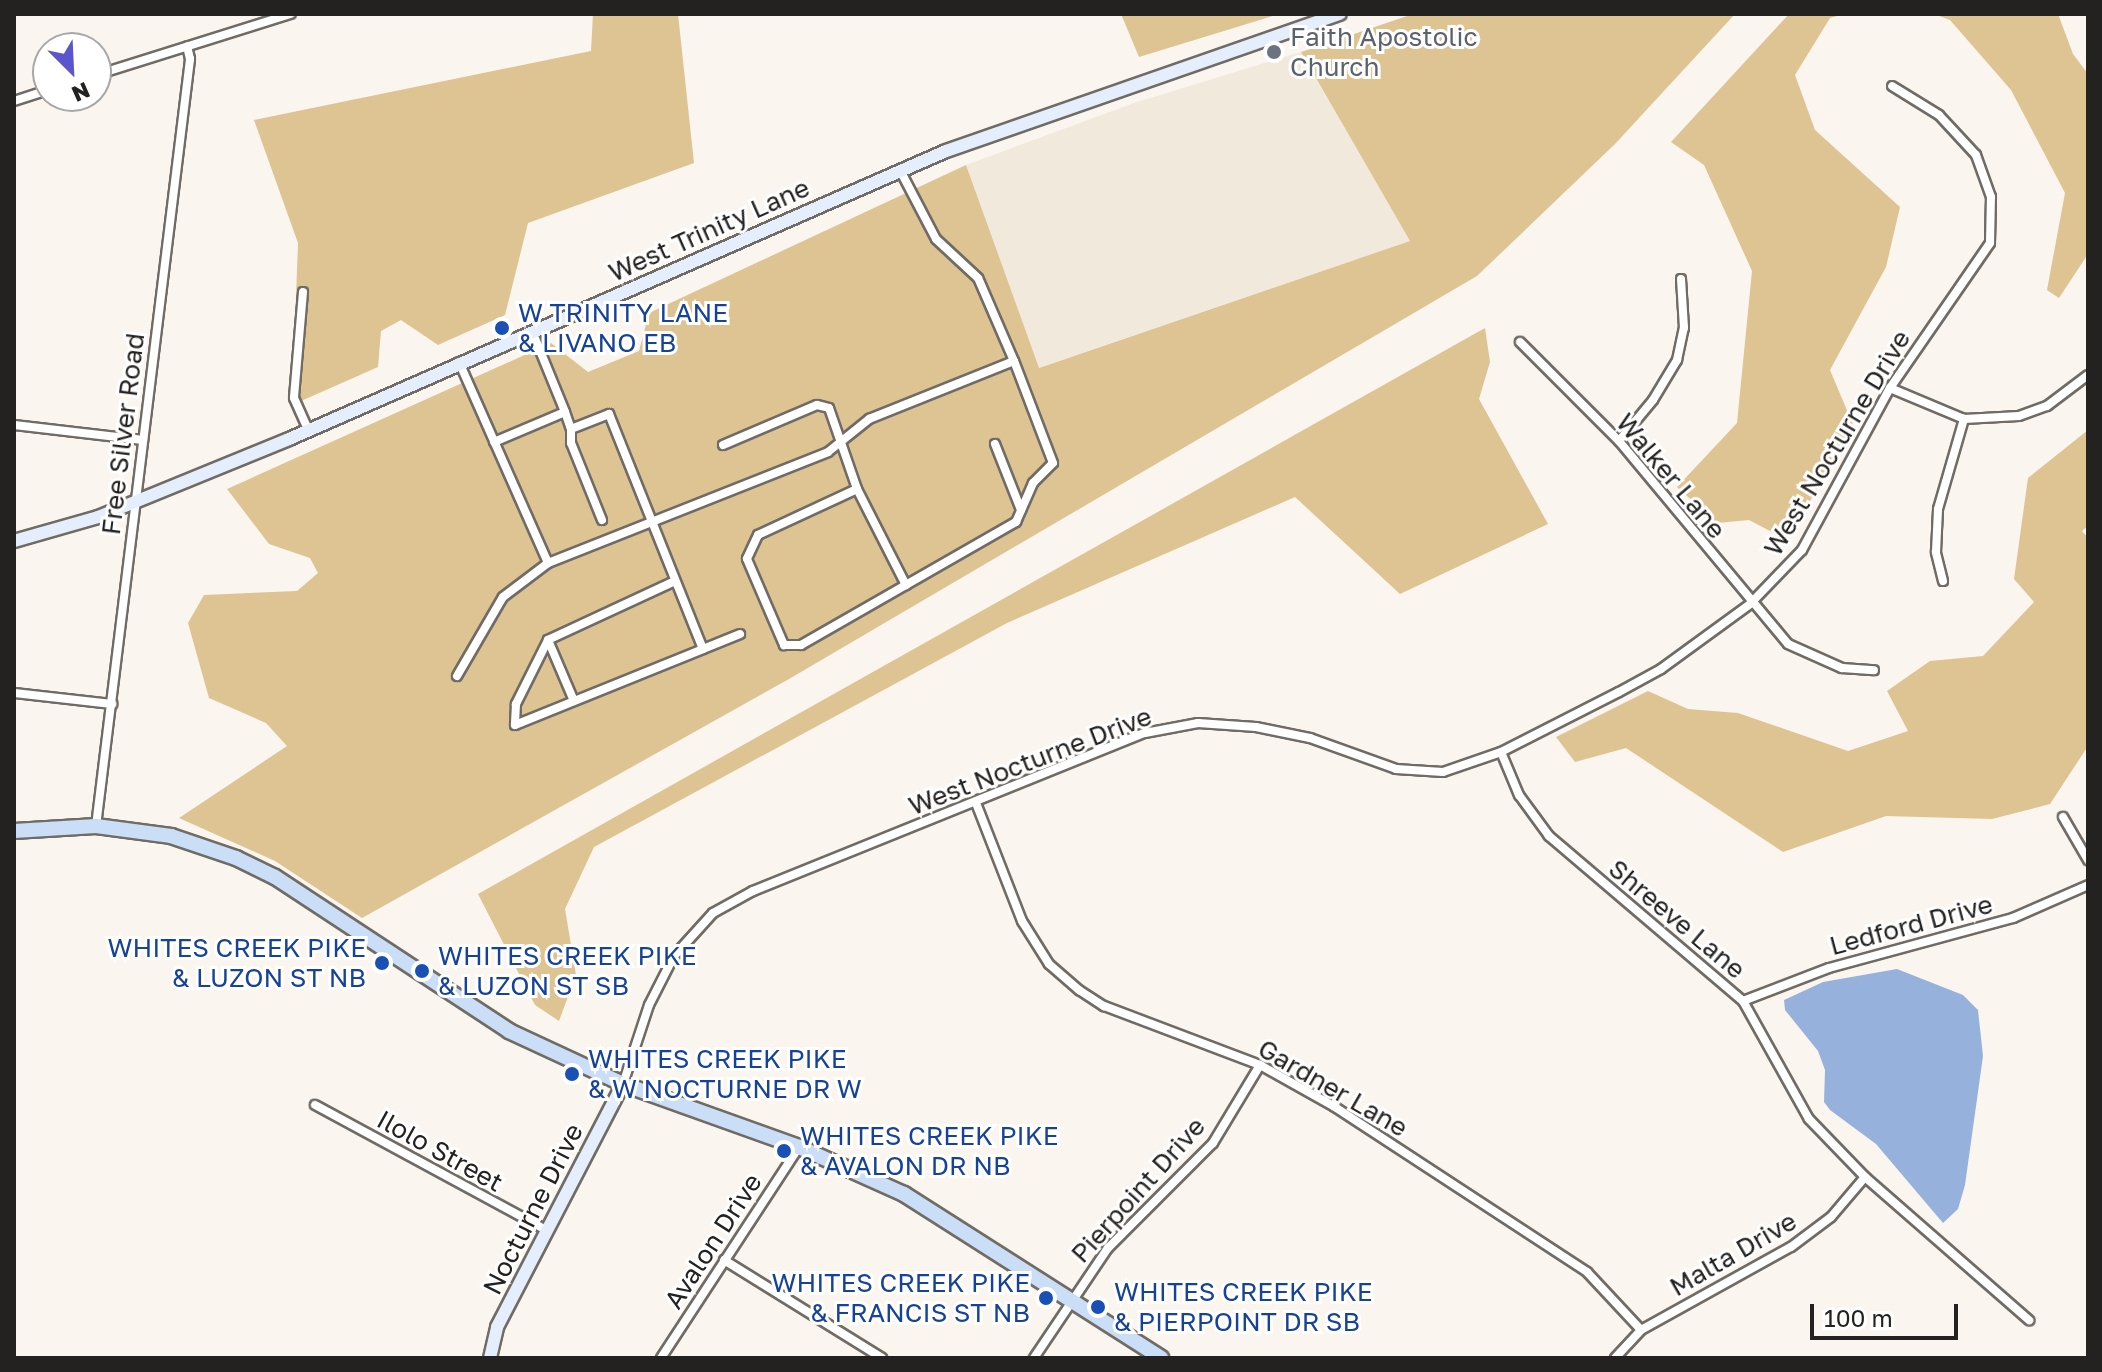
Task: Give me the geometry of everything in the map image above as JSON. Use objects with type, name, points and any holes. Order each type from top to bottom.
[{"type":"main road","name":"West Trinity Lane","points":[[14,541],[134,503],[308,430],[900,170],[1069,104],[1340,14]]},
{"type":"main road","points":[[14,831],[96,826],[171,836],[275,877],[464,1006],[623,1084],[799,1147],[904,1194],[1161,1358]]},
{"type":"main road","name":"Nocturne Drive","points":[[490,1358],[497,1327],[623,1084]]},
{"type":"street","points":[[112,70],[291,14]]},
{"type":"street","name":"Free Silver Road","points":[[96,826],[187,46]]},
{"type":"street","name":"West Nocturne Drive","points":[[623,1084],[661,977],[683,943],[713,913],[782,878],[1145,733],[1198,723],[1310,738],[1396,769],[1443,772],[1501,752],[1661,669],[1750,604],[1802,550],[1890,388],[1990,243],[1991,197],[1976,155],[1939,115],[1892,86]]},
{"type":"street","points":[[857,489],[758,535],[752,546],[747,559],[784,645],[801,645],[1016,522],[1033,483],[1053,463],[978,278],[936,239],[900,170]]},
{"type":"street","points":[[1619,441],[1653,400],[1677,360],[1684,328],[1681,279]]},
{"type":"street","points":[[303,292],[294,398],[308,430]]},
{"type":"street","points":[[532,331],[565,412],[571,429],[571,443],[602,520]]},
{"type":"street","name":"Walker Lane","points":[[1520,342],[1619,441],[1750,604],[1788,644],[1817,661],[1874,670]]},
{"type":"street","points":[[457,676],[503,597],[548,563],[840,444],[869,419],[1014,361]]},
{"type":"street","points":[[459,362],[548,563]]},
{"type":"street","points":[[1890,388],[1964,419],[2019,416],[2047,406],[2088,375]]},
{"type":"street","points":[[723,445],[817,405],[829,408],[857,489],[906,585]]},
{"type":"street","points":[[494,442],[565,412]]},
{"type":"street","points":[[571,429],[609,414],[703,649]]},
{"type":"street","points":[[1943,581],[1936,552],[1938,509],[1964,419]]},
{"type":"street","points":[[14,425],[143,440]]},
{"type":"street","points":[[995,444],[1021,510]]},
{"type":"street","points":[[675,581],[548,640],[516,704],[515,725],[740,634]]},
{"type":"street","points":[[548,640],[574,701]]},
{"type":"street","points":[[14,693],[112,704]]},
{"type":"street","name":"Shreeve Lane","points":[[1501,752],[1519,795],[1549,836],[1743,1001],[1799,1104],[1865,1177],[2029,1320]]},
{"type":"street","name":"Gardner Lane","points":[[976,803],[1022,921],[1049,964],[1104,1006],[1260,1065],[1335,1107],[1554,1249],[1608,1292],[1641,1330]]},
{"type":"street","points":[[2063,817],[2088,860]]},
{"type":"street","name":"Ledford Drive","points":[[1743,1001],[1829,968],[2013,918],[2088,885]]},
{"type":"street","name":"Pierpoint Drive","points":[[1034,1358],[1070,1300],[1108,1248],[1213,1143],[1260,1065]]},
{"type":"street","name":"Ilolo Street","points":[[315,1105],[546,1230]]},
{"type":"street","name":"Avalon Drive","points":[[661,1358],[799,1147]]},
{"type":"street","name":"Malta Drive","points":[[1615,1358],[1641,1330],[1791,1247],[1831,1217],[1865,1177]]},
{"type":"street","points":[[724,1260],[882,1358]]},
{"type":"shaded area","points":[[593,14],[678,14],[694,163],[528,223],[505,315],[438,345],[401,320],[381,331],[378,367],[292,405],[298,243],[254,120],[591,51]]},
{"type":"shaded area","points":[[1121,14],[1279,14],[1139,57]]},
{"type":"shaded area","points":[[1413,14],[1735,14],[1615,144],[1477,276],[789,679],[362,918],[275,861],[179,818],[287,746],[266,723],[209,698],[188,623],[204,595],[297,591],[318,573],[310,558],[269,544],[227,489],[551,343],[588,372],[639,351],[649,313],[966,165],[1039,368],[1410,241],[1301,52]]},
{"type":"shaded area","points":[[1789,14],[1844,14],[1830,18],[1795,75],[1815,130],[1900,207],[1886,267],[1830,370],[1854,427],[1787,540],[1749,520],[1717,523],[1677,487],[1737,423],[1752,271],[1704,165],[1671,142]]},
{"type":"shaded area","points":[[1934,14],[2058,14],[2073,54],[2088,74],[2088,254],[2059,298],[2047,290],[2065,193],[2011,90],[1950,20]]},
{"type":"shaded area","points":[[1301,52],[1410,241],[1038,368],[966,165],[1134,103]]},
{"type":"shaded area","points":[[1485,328],[1490,362],[1479,399],[1548,524],[1400,594],[1295,497],[1007,623],[594,847],[565,909],[576,975],[559,1021],[535,1005],[478,894]]},
{"type":"shaded area","points":[[2088,430],[2088,526],[2082,531],[2088,538],[2088,746],[2050,804],[1992,819],[1886,816],[1783,852],[1626,748],[1575,762],[1556,737],[1648,691],[1688,709],[1738,713],[1848,751],[1908,731],[1887,691],[1930,661],[1983,656],[2034,602],[2014,579],[2028,478]]},
{"type":"water","points":[[1897,969],[1963,995],[1978,1010],[1983,1056],[1965,1185],[1958,1209],[1943,1223],[1876,1144],[1830,1110],[1824,1102],[1825,1070],[1818,1051],[1785,1010],[1784,1000],[1823,982]]},
{"type":"place","name":"Faith Apostolic Church","points":[[1274,52]]},
{"type":"place","name":"W TRINITY LANE & LIVANO EB","points":[[502,328]]},
{"type":"place","name":"WHITES CREEK PIKE & LUZON ST NB","points":[[382,963]]},
{"type":"place","name":"WHITES CREEK PIKE & LUZON ST SB","points":[[422,971]]},
{"type":"place","name":"WHITES CREEK PIKE & W NOCTURNE DR W","points":[[572,1074]]},
{"type":"place","name":"WHITES CREEK PIKE & AVALON DR NB","points":[[784,1151]]},
{"type":"place","name":"WHITES CREEK PIKE & FRANCIS ST NB","points":[[1046,1298]]},
{"type":"place","name":"WHITES CREEK PIKE & PIERPOINT DR SB","points":[[1098,1307]]}]
